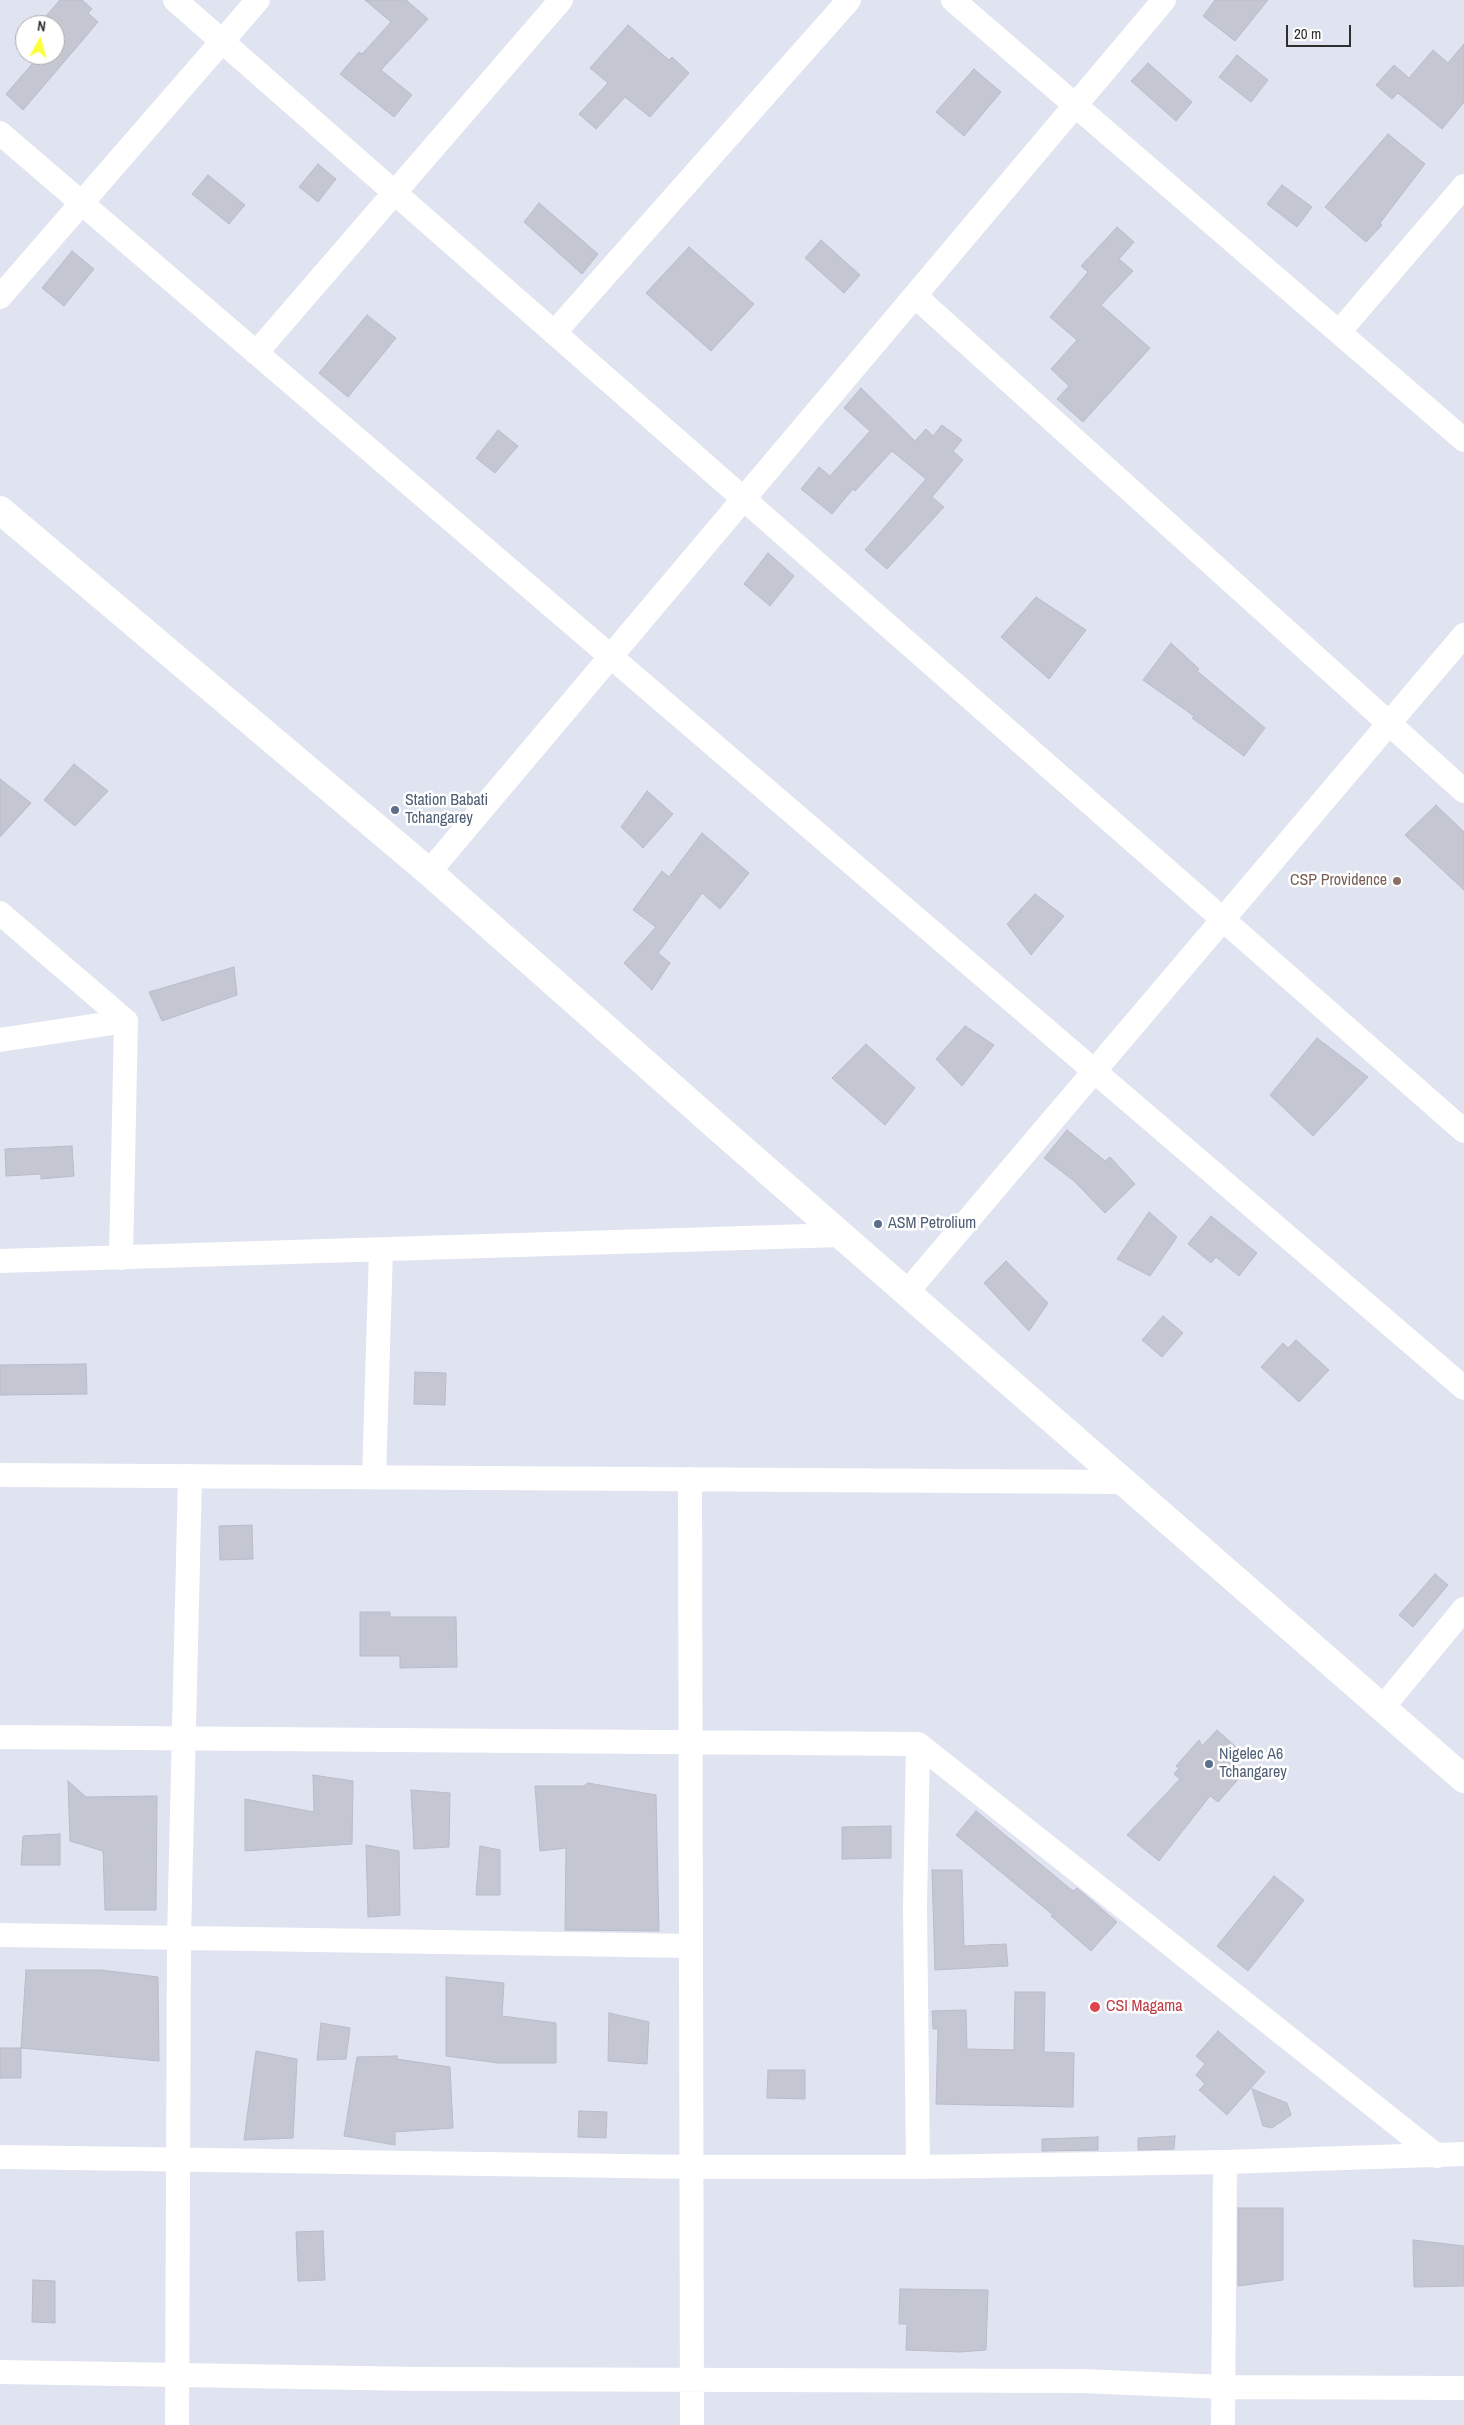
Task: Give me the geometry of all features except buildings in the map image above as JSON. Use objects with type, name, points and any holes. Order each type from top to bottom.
[{"type":"main road","points":[[0,510],[429,872],[1464,1779]]},
{"type":"street","points":[[175,0],[1464,1131]]},
{"type":"street","points":[[0,297],[258,0]]},
{"type":"street","points":[[256,353],[561,0]]},
{"type":"street","points":[[554,333],[849,0]]},
{"type":"street","points":[[952,0],[1464,440]]},
{"type":"street","points":[[429,872],[1164,0]]},
{"type":"street","points":[[0,133],[1464,1388]]},
{"type":"street","points":[[1339,332],[1464,186]]},
{"type":"street","points":[[915,296],[1464,791]]},
{"type":"street","points":[[907,1292],[1464,636]]},
{"type":"street","points":[[0,912],[126,1021]]},
{"type":"street","points":[[0,1040],[126,1021]]},
{"type":"street","points":[[121,1258],[126,1021]]},
{"type":"street","points":[[0,1261],[841,1235]]},
{"type":"street","points":[[374,1477],[381,1250]]},
{"type":"street","points":[[0,1475],[1124,1482]]},
{"type":"street","points":[[177,2425],[179,1938],[190,1476]]},
{"type":"street","points":[[690,1479],[692,2425]]},
{"type":"street","points":[[1383,1707],[1464,1609]]},
{"type":"street","points":[[0,1737],[918,1744],[1437,2156]]},
{"type":"street","points":[[918,1744],[915,1907],[918,2167]]},
{"type":"street","points":[[0,1935],[691,1946]]},
{"type":"street","points":[[0,2157],[178,2162],[692,2167],[918,2167],[1225,2162],[1464,2154]]},
{"type":"street","points":[[1223,2425],[1225,2162]]},
{"type":"street","points":[[0,2372],[419,2379],[1082,2381],[1224,2387],[1464,2388]]},
{"type":"place","name":"Station Babati Tchangarey","points":[[395,810]]},
{"type":"place","name":"CSP Providence","points":[[1397,881]]},
{"type":"place","name":"ASM Petrolium","points":[[878,1224]]},
{"type":"place","name":"Nigelec A6 Tchangarey","points":[[1209,1764]]},
{"type":"place","name":"CSI Magama","points":[[1095,2007]]}]
